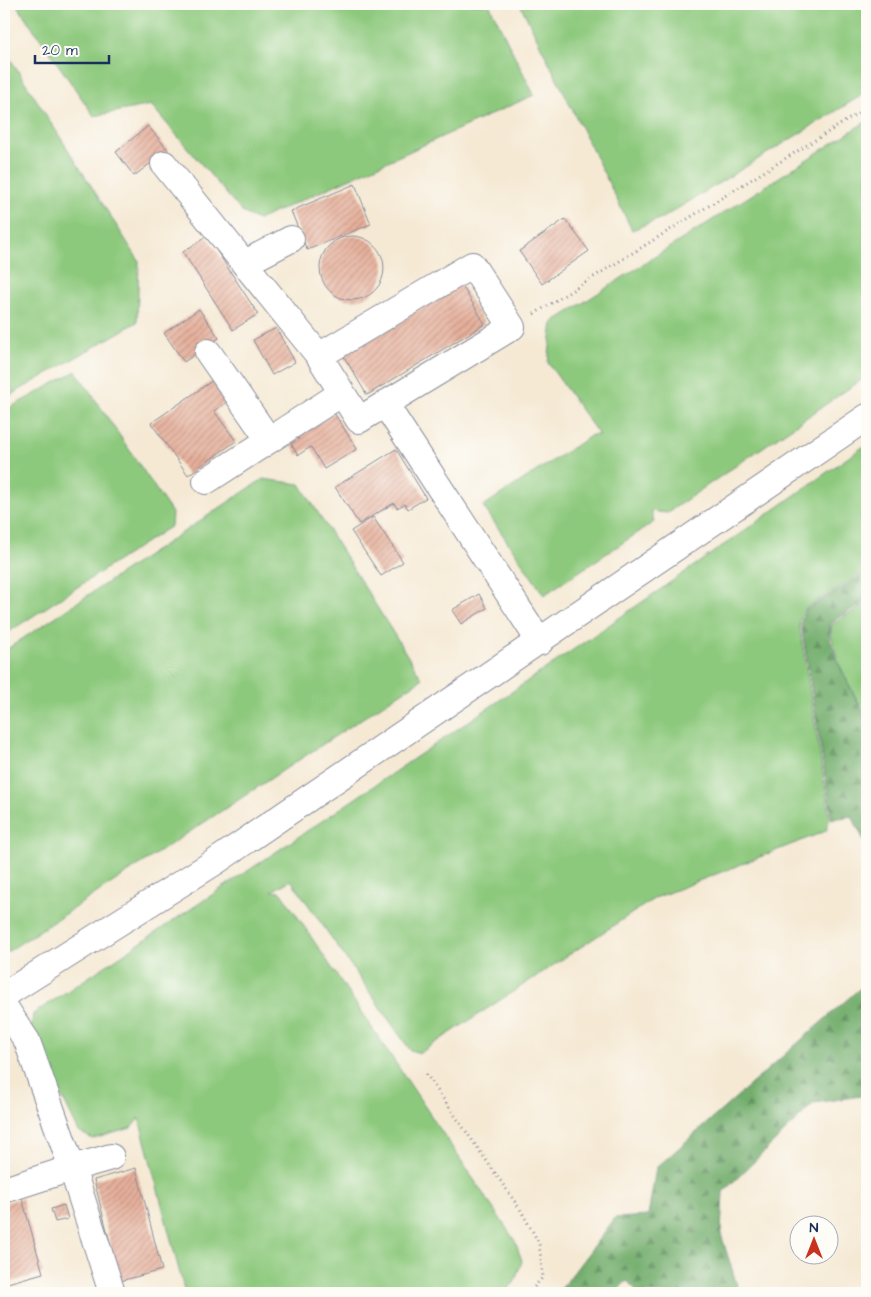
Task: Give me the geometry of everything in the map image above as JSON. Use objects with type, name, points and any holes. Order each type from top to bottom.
[{"type":"street","points":[[164,164],[319,356],[359,420],[512,327],[472,265],[319,356]]},
{"type":"street","points":[[245,263],[291,239]]},
{"type":"street","points":[[208,352],[268,440]]},
{"type":"street","points":[[206,481],[342,393]]},
{"type":"street","points":[[385,404],[540,642]]},
{"type":"street","points":[[4,995],[215,862],[540,642],[867,417]]},
{"type":"street","points":[[4,1006],[27,1041],[72,1168],[113,1293]]},
{"type":"street","points":[[4,1190],[111,1157]]},
{"type":"path","points":[[512,327],[867,108]]},
{"type":"path","points":[[426,1074],[520,1210],[539,1243],[543,1277],[529,1293]]},
{"type":"green space","points":[[16,4],[489,4],[534,95],[258,220],[242,212],[151,105],[94,116]]},
{"type":"green space","points":[[520,4],[867,4],[867,92],[664,217],[632,230]]},
{"type":"green space","points":[[4,49],[139,261],[137,322],[4,399]]},
{"type":"green space","points":[[867,121],[867,376],[667,513],[651,511],[654,522],[544,595],[483,506],[592,435],[599,435],[548,363],[553,322]]},
{"type":"green space","points":[[76,371],[172,513],[171,526],[4,635],[4,411]]},
{"type":"green space","points":[[867,444],[867,570],[805,609],[799,623],[830,818],[826,831],[655,898],[420,1053],[410,1050],[291,880],[272,891],[281,892],[515,1241],[522,1261],[514,1283],[504,1293],[185,1293],[139,1118],[131,1128],[93,1139],[79,1132],[31,1032],[33,1014],[453,732]]},
{"type":"green space","points":[[263,479],[300,484],[422,679],[4,954],[4,651]]},
{"type":"green space","points":[[867,572],[867,602],[840,616],[830,625],[830,640],[835,656],[867,722],[867,847],[852,816],[832,819],[801,623],[806,610]]},
{"type":"green space","points":[[867,604],[867,718],[839,662],[832,638],[831,626],[841,618]]},
{"type":"green space","points":[[867,982],[867,1095],[814,1103],[723,1192],[721,1234],[738,1289],[734,1293],[639,1293],[627,1281],[613,1293],[558,1293],[615,1218],[648,1216],[656,1168]]},
{"type":"building","points":[[148,126],[168,150],[134,176],[116,152]]},
{"type":"building","points":[[355,184],[371,224],[307,250],[291,211]]},
{"type":"building","points":[[565,219],[589,251],[542,284],[519,251]]},
{"type":"building","points":[[207,236],[258,314],[233,330],[183,252]]},
{"type":"building","points":[[352,236],[364,238],[375,245],[382,256],[384,268],[382,280],[375,291],[364,298],[352,300],[340,298],[329,291],[322,280],[320,268],[322,256],[329,245],[340,238]]},
{"type":"building","points":[[461,284],[485,324],[367,395],[343,355]]},
{"type":"building","points":[[199,309],[219,338],[184,362],[164,333]]},
{"type":"building","points":[[276,328],[295,362],[272,375],[253,340]]},
{"type":"building","points":[[212,381],[227,402],[214,411],[236,441],[188,475],[151,423]]},
{"type":"building","points":[[334,413],[357,449],[324,469],[311,447],[298,455],[291,444],[299,439],[297,436]]},
{"type":"building","points":[[396,449],[426,498],[408,509],[405,504],[397,508],[394,503],[359,524],[335,487]]},
{"type":"building","points":[[373,517],[403,562],[381,576],[351,531]]},
{"type":"building","points":[[479,594],[487,608],[461,624],[452,610]]},
{"type":"building","points":[[136,1168],[162,1270],[120,1281],[94,1180]]},
{"type":"building","points":[[22,1198],[43,1273],[4,1284],[4,1203]]},
{"type":"building","points":[[64,1205],[68,1219],[55,1222],[51,1209]]}]
